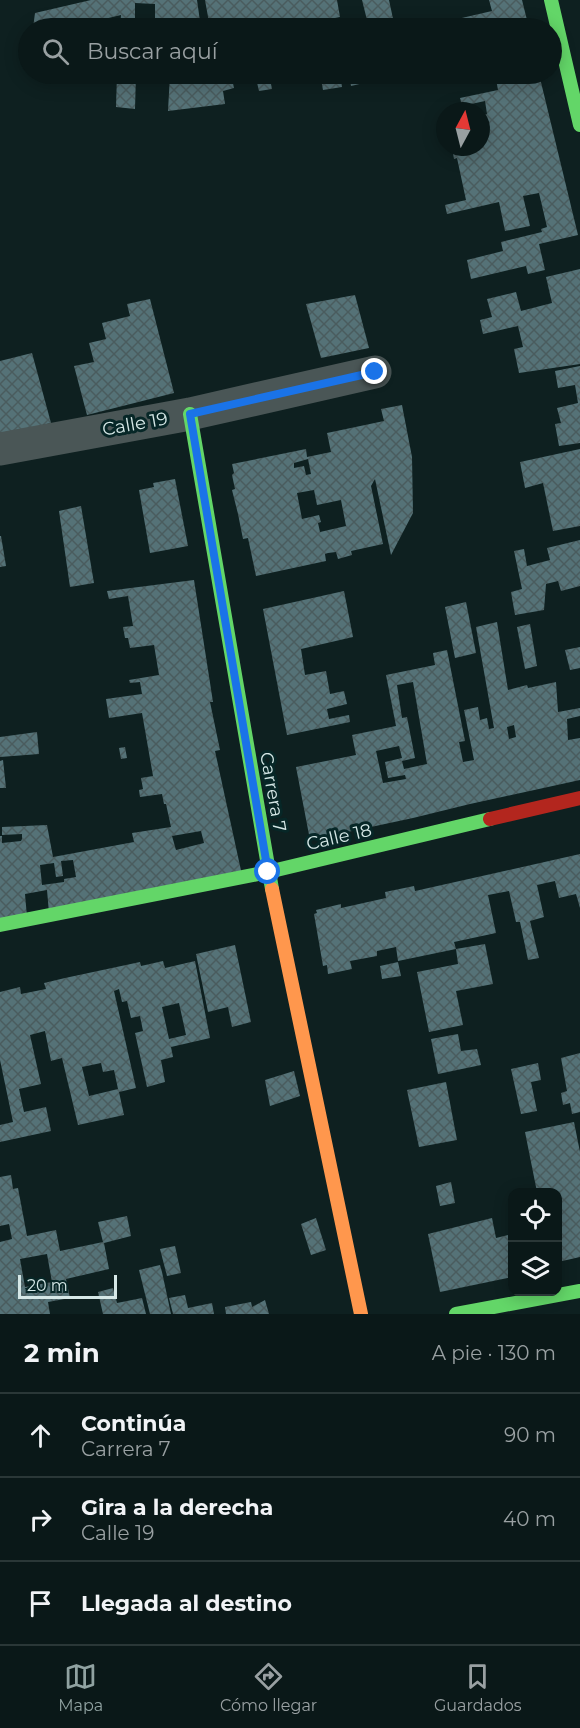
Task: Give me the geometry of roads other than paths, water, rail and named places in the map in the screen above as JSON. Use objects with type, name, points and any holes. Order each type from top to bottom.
[{"type":"street","points":[[551,0],[555,18]]},
{"type":"street","points":[[562,47],[580,125]]},
{"type":"street","name":"Calle 19","points":[[0,449],[190,414],[375,372]]},
{"type":"street","name":"Carrera 7","points":[[190,414],[268,872],[361,1314]]},
{"type":"street","name":"Calle 18","points":[[0,925],[268,872],[580,798]]},
{"type":"street","points":[[456,1314],[580,1291]]}]
